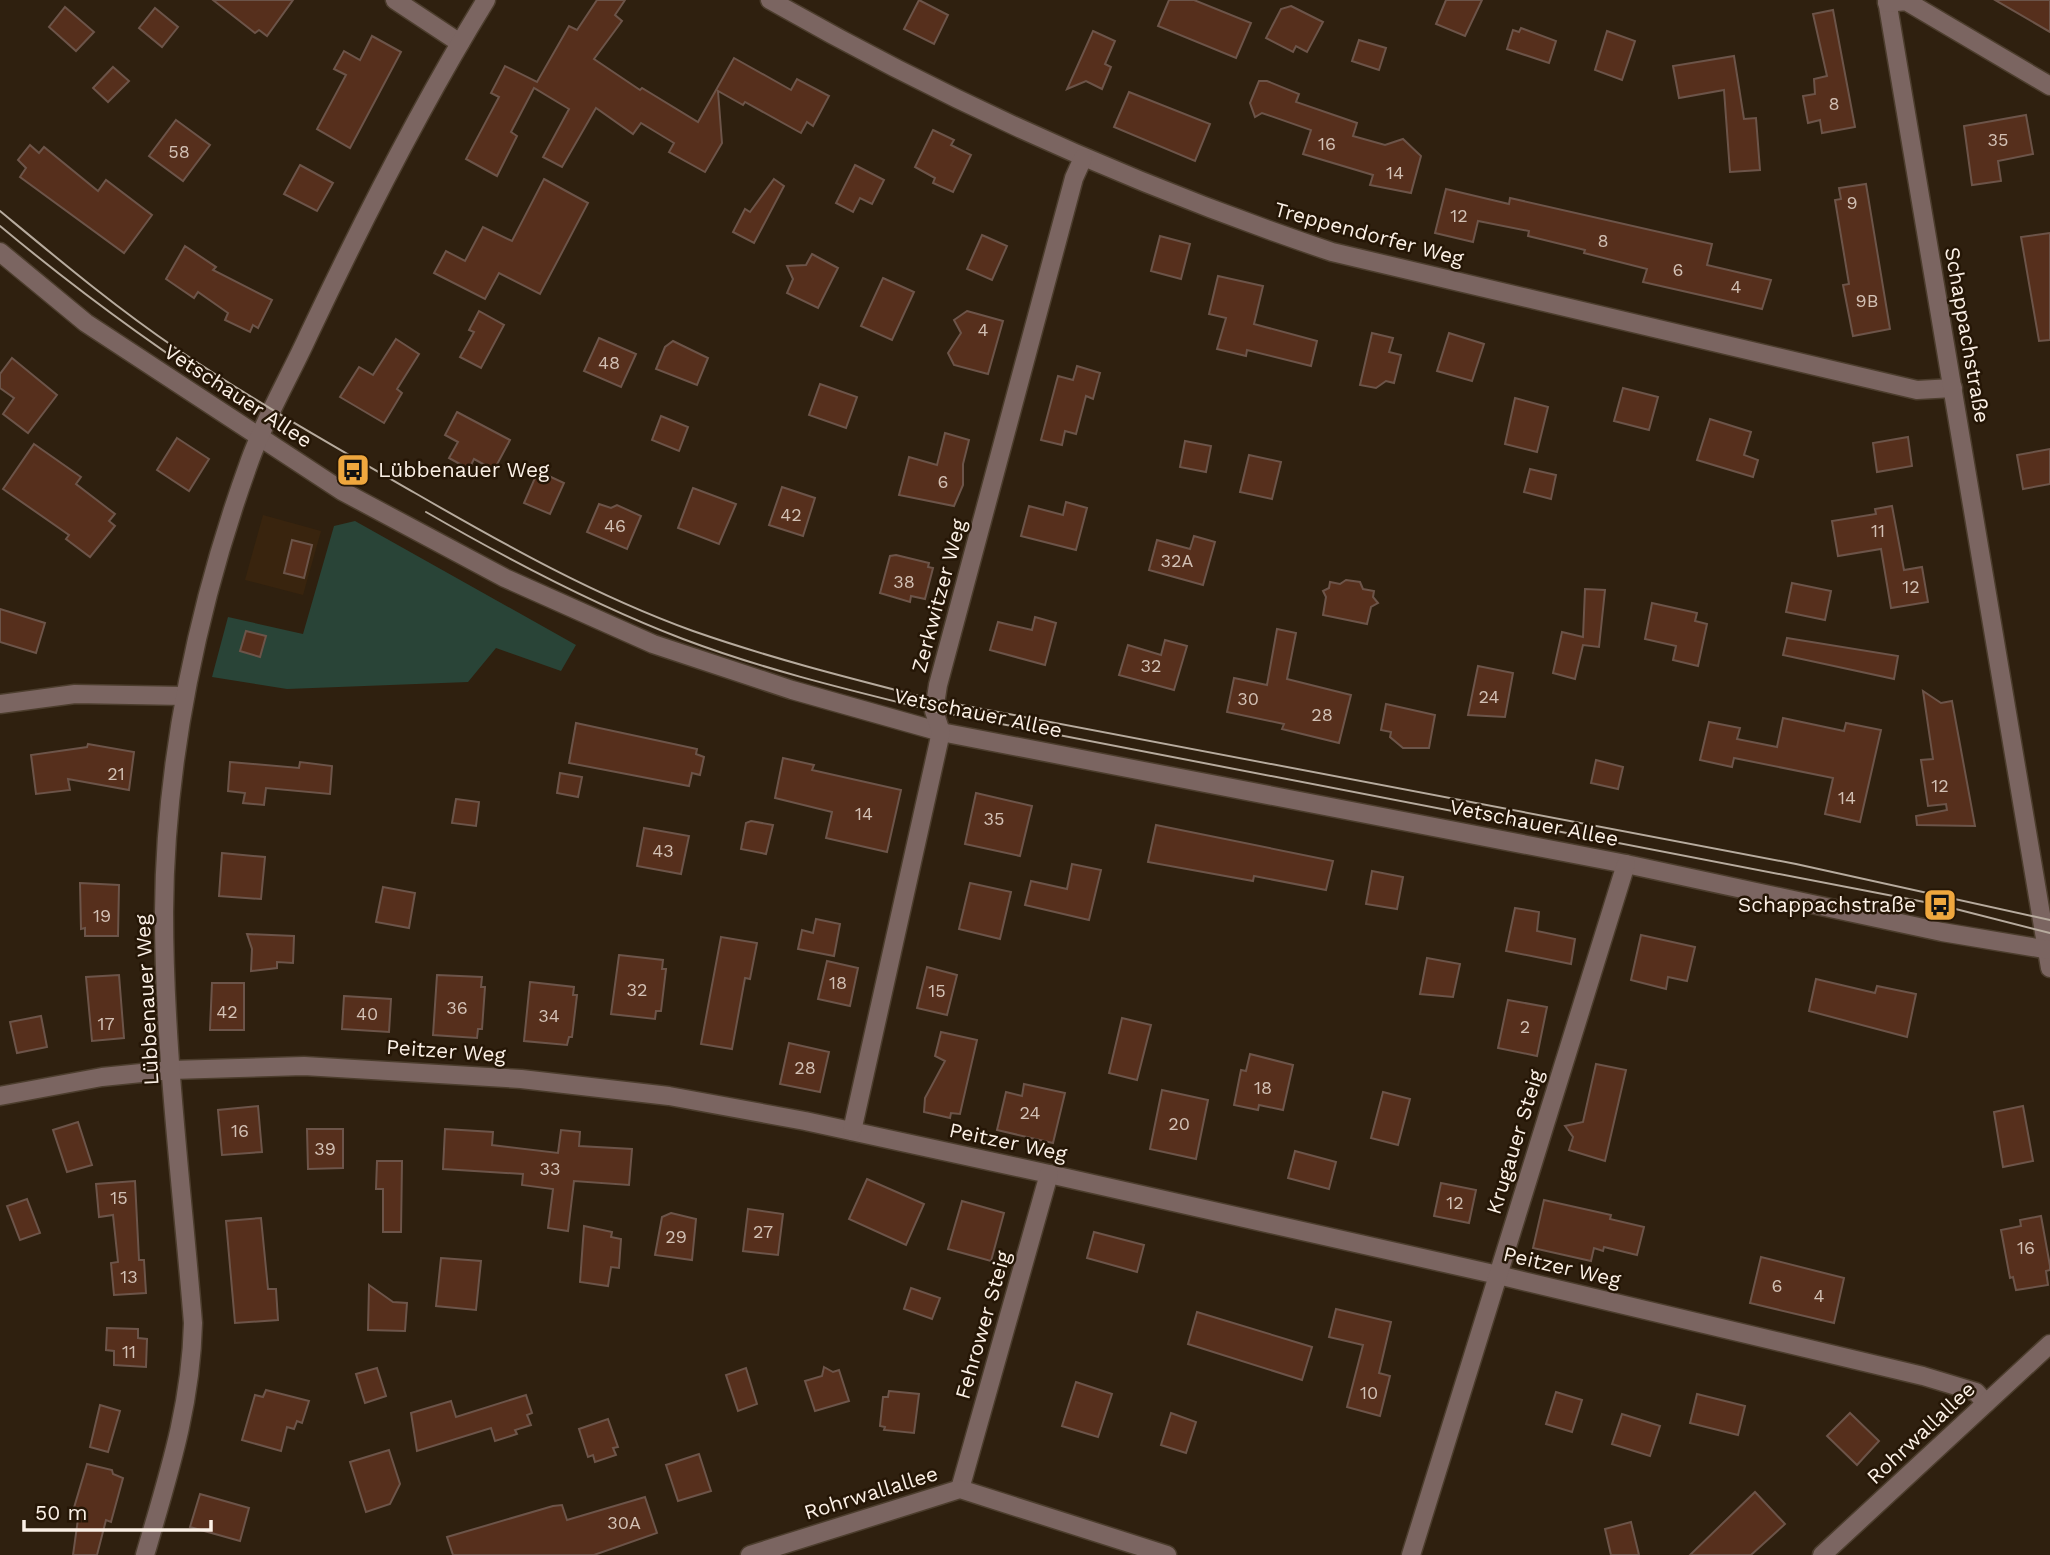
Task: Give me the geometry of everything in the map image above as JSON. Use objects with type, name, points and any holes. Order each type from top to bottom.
[{"type":"street","points":[[395,0],[460,43]]},
{"type":"street","name":"Lübbenauer Weg","points":[[145,1555],[177,1446],[192,1362],[193,1323],[171,1070],[164,912],[169,817],[185,696],[209,594],[260,438],[354,238],[486,0]]},
{"type":"street","name":"Treppendorfer Weg","points":[[770,0],[954,99],[1083,158],[1266,231],[1332,252],[1917,390],[1953,388]]},
{"type":"street","points":[[1887,1],[1906,1],[2050,86]]},
{"type":"street","name":"Schappachstraße","points":[[1887,1],[2050,968]]},
{"type":"street","name":"Zerkwitzer Weg","points":[[852,1131],[941,732],[934,711],[938,685],[1074,178],[1083,158]]},
{"type":"street","name":"Vetschauer Allee","points":[[0,252],[86,323],[342,491],[494,572],[653,645],[792,690],[941,732],[1626,864],[1941,932],[2048,950]]},
{"type":"street","points":[[0,704],[75,694],[185,696]]},
{"type":"street","name":"Krugauer Steig","points":[[1411,1555],[1626,864]]},
{"type":"street","name":"Peitzer Weg","points":[[0,1096],[102,1077],[171,1070],[353,1068],[545,1081],[669,1096],[852,1131],[1498,1275],[1923,1376],[1976,1392],[1986,1403]]},
{"type":"street","name":"Fehrower Steig","points":[[960,1489],[1049,1174]]},
{"type":"street","name":"Rohrwallallee","points":[[1822,1555],[2050,1344]]},
{"type":"street","name":"Rohrwallallee","points":[[750,1555],[960,1489],[1167,1555]]},
{"type":"shaded area","points":[[263,515],[321,531],[303,595],[245,580]]},
{"type":"green space","points":[[355,521],[576,645],[561,671],[496,648],[468,682],[287,689],[212,677],[228,617],[303,634],[334,526]]},
{"type":"building","points":[[213,0],[293,0],[267,36],[259,30],[255,33]]},
{"type":"building","points":[[597,0],[625,0],[615,15],[622,21],[594,59],[640,90],[642,88],[698,122],[734,58],[791,90],[797,79],[829,96],[813,126],[807,122],[801,133],[745,102],[743,105],[718,91],[722,143],[705,172],[669,152],[674,143],[641,123],[633,134],[596,108],[562,167],[543,157],[569,109],[534,88],[511,132],[517,136],[497,176],[466,159],[499,97],[491,93],[505,66],[537,82],[569,26],[577,30]]},
{"type":"building","points":[[919,0],[948,15],[934,44],[904,29]]},
{"type":"building","points":[[1169,0],[1194,0],[1251,23],[1236,58],[1158,26]]},
{"type":"building","points":[[1446,0],[1482,0],[1465,36],[1436,24]]},
{"type":"building","points":[[1995,0],[2050,0],[2050,32]]},
{"type":"building","points":[[1291,6],[1323,22],[1307,52],[1296,46],[1293,52],[1266,38],[1281,9]]},
{"type":"building","points":[[65,7],[94,32],[76,51],[49,27]]},
{"type":"building","points":[[155,8],[178,27],[162,47],[139,28]]},
{"type":"building","points":[[1833,10],[1855,127],[1822,133],[1820,120],[1808,123],[1803,96],[1815,94],[1814,79],[1827,76],[1813,14]]},
{"type":"building","points":[[1521,28],[1556,41],[1549,63],[1507,49],[1513,30],[1519,32]]},
{"type":"building","points":[[1093,31],[1115,41],[1105,64],[1111,67],[1102,89],[1086,81],[1067,89]]},
{"type":"building","points":[[1607,31],[1635,41],[1622,80],[1595,70]]},
{"type":"building","points":[[372,36],[401,52],[350,148],[317,129],[346,75],[334,69],[344,51],[360,60]]},
{"type":"building","points":[[1359,40],[1386,48],[1379,70],[1352,61]]},
{"type":"building","points":[[1734,56],[1744,119],[1756,118],[1760,170],[1730,172],[1724,90],[1679,98],[1673,66]]},
{"type":"building","points":[[113,67],[129,81],[108,102],[93,88]]},
{"type":"building","points":[[1259,81],[1267,81],[1299,94],[1296,102],[1357,123],[1353,136],[1385,145],[1403,139],[1421,156],[1411,193],[1370,185],[1373,175],[1303,154],[1311,130],[1262,113],[1255,117],[1250,103]]},
{"type":"building","points":[[1129,92],[1210,124],[1195,161],[1114,127]]},
{"type":"building","points":[[2026,115],[2033,154],[1998,161],[2001,181],[1972,185],[1964,126]]},
{"type":"building","points":[[176,120],[210,145],[183,181],[149,156]]},
{"type":"building","points":[[933,130],[954,140],[951,145],[971,155],[953,192],[933,183],[935,178],[915,167]]},
{"type":"building","points":[[30,145],[39,153],[44,147],[98,191],[106,180],[152,215],[124,253],[20,177],[26,168],[18,160]]},
{"type":"building","points":[[300,165],[333,183],[317,211],[284,194]]},
{"type":"building","points":[[855,165],[884,180],[872,204],[860,198],[853,212],[836,203]]},
{"type":"building","points":[[544,179],[588,203],[540,294],[499,273],[485,299],[434,273],[446,251],[465,261],[483,227],[512,241]]},
{"type":"building","points":[[774,179],[784,186],[754,243],[733,232],[745,209],[750,212]]},
{"type":"building","points":[[1866,184],[1890,329],[1853,336],[1843,285],[1849,284],[1835,200],[1841,199],[1839,188]]},
{"type":"building","points":[[1446,189],[1509,204],[1510,198],[1712,244],[1707,265],[1771,280],[1762,309],[1643,282],[1647,269],[1528,236],[1529,231],[1478,221],[1473,242],[1435,233]]},
{"type":"building","points":[[2050,233],[2050,340],[2039,341],[2021,237]]},
{"type":"building","points":[[982,235],[1007,246],[992,280],[967,269]]},
{"type":"building","points":[[1160,236],[1190,244],[1181,279],[1151,271]]},
{"type":"building","points":[[185,246],[216,267],[213,270],[272,300],[258,328],[253,325],[250,332],[225,320],[228,313],[198,292],[194,298],[166,279]]},
{"type":"building","points":[[812,254],[838,268],[818,308],[787,293],[793,279],[787,266],[806,265]]},
{"type":"building","points":[[1218,276],[1263,286],[1254,324],[1317,341],[1311,366],[1247,350],[1246,356],[1217,349],[1226,318],[1209,314]]},
{"type":"building","points":[[883,278],[914,292],[892,340],[861,326]]},
{"type":"building","points":[[479,311],[504,325],[481,368],[460,357],[474,332],[469,330]]},
{"type":"building","points":[[967,311],[1003,321],[988,374],[954,365],[948,353],[961,333],[954,320]]},
{"type":"building","points":[[1372,333],[1393,338],[1389,352],[1401,355],[1394,383],[1386,381],[1376,388],[1360,385]]},
{"type":"building","points":[[1449,333],[1484,344],[1472,381],[1437,371]]},
{"type":"building","points":[[599,338],[636,354],[621,387],[584,371]]},
{"type":"building","points":[[396,339],[419,354],[397,389],[402,393],[384,423],[340,397],[359,367],[373,375]]},
{"type":"building","points":[[673,341],[708,358],[697,385],[656,369],[665,347]]},
{"type":"building","points":[[12,358],[57,395],[28,433],[3,414],[14,398],[0,388],[0,374]]},
{"type":"building","points":[[1077,366],[1100,373],[1093,399],[1086,396],[1076,434],[1065,431],[1062,445],[1041,440],[1058,376],[1073,380]]},
{"type":"building","points":[[820,384],[857,397],[846,428],[809,415]]},
{"type":"building","points":[[1623,388],[1658,397],[1649,430],[1614,421]]},
{"type":"building","points":[[1515,398],[1548,407],[1537,452],[1505,444]]},
{"type":"building","points":[[457,412],[510,440],[494,470],[474,459],[469,469],[449,458],[458,442],[445,435]]},
{"type":"building","points":[[661,416],[688,427],[679,451],[652,440]]},
{"type":"building","points":[[1710,419],[1751,432],[1744,455],[1758,460],[1753,477],[1697,460]]},
{"type":"building","points":[[945,433],[969,440],[963,464],[963,485],[954,506],[899,495],[909,457],[937,465]]},
{"type":"building","points":[[1908,437],[1912,466],[1877,472],[1873,443]]},
{"type":"building","points":[[177,438],[209,459],[189,491],[157,470]]},
{"type":"building","points":[[1185,441],[1211,446],[1206,472],[1180,467]]},
{"type":"building","points":[[34,444],[81,477],[76,484],[115,514],[109,521],[115,526],[90,557],[66,539],[69,535],[3,489]]},
{"type":"building","points":[[2050,449],[2050,484],[2023,489],[2017,455]]},
{"type":"building","points":[[1249,455],[1281,462],[1272,499],[1240,492]]},
{"type":"building","points":[[1530,469],[1556,475],[1551,499],[1524,492]]},
{"type":"building","points":[[538,471],[564,483],[550,514],[524,503]]},
{"type":"building","points":[[782,487],[815,498],[803,536],[769,525]]},
{"type":"building","points":[[693,488],[736,504],[719,544],[678,528]]},
{"type":"building","points":[[1066,502],[1087,508],[1076,550],[1021,536],[1029,506],[1063,515]]},
{"type":"building","points":[[599,504],[611,508],[617,505],[641,516],[627,549],[587,532]]},
{"type":"building","points":[[1892,506],[1904,570],[1922,567],[1928,602],[1891,608],[1881,549],[1838,556],[1832,521],[1876,514],[1875,509]]},
{"type":"building","points":[[1194,536],[1215,542],[1203,585],[1149,570],[1157,540],[1190,549]]},
{"type":"building","points":[[292,540],[312,545],[304,578],[284,573]]},
{"type":"building","points":[[890,556],[929,563],[928,567],[933,568],[925,599],[911,596],[910,602],[880,593]]},
{"type":"building","points":[[1346,580],[1360,582],[1363,589],[1374,591],[1373,597],[1378,603],[1371,607],[1367,624],[1323,615],[1326,597],[1323,591],[1329,588],[1330,582],[1340,584]]},
{"type":"building","points":[[1792,583],[1831,591],[1825,620],[1786,612]]},
{"type":"building","points":[[1585,589],[1605,590],[1599,647],[1583,645],[1575,679],[1553,673],[1562,632],[1583,637]]},
{"type":"building","points":[[1652,603],[1697,613],[1695,621],[1707,624],[1698,666],[1673,660],[1676,646],[1645,639]]},
{"type":"building","points":[[0,609],[45,623],[36,653],[0,642]]},
{"type":"building","points":[[1035,617],[1056,623],[1045,665],[990,650],[998,622],[1032,630]]},
{"type":"building","points":[[1277,629],[1296,633],[1287,679],[1351,695],[1339,743],[1282,729],[1284,724],[1227,712],[1234,678],[1267,685]]},
{"type":"building","points":[[246,631],[266,636],[260,657],[240,651]]},
{"type":"building","points":[[1787,638],[1898,656],[1894,679],[1783,655]]},
{"type":"building","points":[[1165,640],[1187,646],[1174,690],[1119,675],[1128,645],[1161,655]]},
{"type":"building","points":[[1478,666],[1513,673],[1505,717],[1468,715]]},
{"type":"building","points":[[1923,691],[1941,703],[1952,701],[1975,826],[1917,825],[1916,816],[1947,810],[1946,804],[1928,806],[1921,760],[1933,759]]},
{"type":"building","points":[[1386,704],[1435,715],[1429,748],[1403,748],[1390,737],[1391,732],[1381,730]]},
{"type":"building","points":[[1783,718],[1844,731],[1846,723],[1881,730],[1860,822],[1825,814],[1833,778],[1734,758],[1732,767],[1700,760],[1709,722],[1740,728],[1737,739],[1777,747]]},
{"type":"building","points":[[576,723],[697,749],[696,754],[704,757],[700,775],[692,773],[689,786],[569,763]]},
{"type":"building","points":[[88,744],[134,752],[129,790],[68,779],[70,790],[36,794],[31,755],[87,747]]},
{"type":"building","points":[[783,758],[814,765],[812,770],[901,790],[887,852],[826,838],[832,812],[775,798]]},
{"type":"building","points":[[1596,760],[1623,767],[1618,789],[1591,783]]},
{"type":"building","points":[[230,762],[299,768],[300,762],[332,766],[330,794],[266,788],[264,805],[243,803],[245,793],[228,791]]},
{"type":"building","points":[[560,773],[582,777],[578,797],[557,793]]},
{"type":"building","points":[[976,793],[1032,806],[1020,856],[965,844]]},
{"type":"building","points":[[456,799],[479,802],[476,826],[452,823]]},
{"type":"building","points":[[751,821],[773,825],[766,854],[741,849],[746,823]]},
{"type":"building","points":[[1156,825],[1333,861],[1326,890],[1254,876],[1253,881],[1148,862]]},
{"type":"building","points":[[644,828],[689,836],[681,874],[637,866]]},
{"type":"building","points":[[222,853],[265,857],[261,899],[219,896]]},
{"type":"building","points":[[1072,864],[1101,870],[1089,920],[1025,905],[1031,881],[1067,889]]},
{"type":"building","points":[[1372,871],[1403,877],[1397,909],[1366,904]]},
{"type":"building","points":[[80,883],[119,885],[118,936],[85,936],[85,928],[81,929]]},
{"type":"building","points":[[970,883],[1011,892],[1000,939],[959,929]]},
{"type":"building","points":[[383,887],[415,893],[409,928],[376,922]]},
{"type":"building","points":[[1515,908],[1539,912],[1537,931],[1575,939],[1571,964],[1506,951]]},
{"type":"building","points":[[816,919],[840,924],[834,956],[798,949],[802,930],[813,933]]},
{"type":"building","points":[[247,934],[294,936],[293,963],[277,962],[277,968],[251,971],[252,949]]},
{"type":"building","points":[[1641,935],[1695,947],[1687,981],[1668,977],[1666,989],[1631,980]]},
{"type":"building","points":[[721,937],[757,943],[750,979],[745,978],[732,1049],[701,1044]]},
{"type":"building","points":[[619,955],[663,960],[662,969],[666,969],[661,1011],[656,1011],[655,1019],[611,1014]]},
{"type":"building","points":[[1427,958],[1460,964],[1453,997],[1420,994]]},
{"type":"building","points":[[827,961],[858,968],[850,1006],[818,999]]},
{"type":"building","points":[[927,967],[957,975],[947,1015],[917,1008]]},
{"type":"building","points":[[119,975],[124,1038],[92,1041],[86,977]]},
{"type":"building","points":[[437,975],[482,977],[481,987],[485,987],[482,1029],[478,1029],[477,1038],[433,1035]]},
{"type":"building","points":[[1816,979],[1875,993],[1877,986],[1916,994],[1907,1037],[1809,1011]]},
{"type":"building","points":[[530,982],[574,987],[573,995],[577,995],[572,1037],[569,1037],[567,1045],[524,1041]]},
{"type":"building","points":[[212,983],[244,983],[244,1030],[210,1030]]},
{"type":"building","points":[[344,996],[391,999],[389,1032],[342,1029]]},
{"type":"building","points":[[1508,1000],[1547,1007],[1537,1056],[1498,1048]]},
{"type":"building","points":[[41,1016],[47,1047],[17,1053],[10,1022]]},
{"type":"building","points":[[1122,1018],[1151,1025],[1137,1080],[1109,1073]]},
{"type":"building","points":[[941,1032],[977,1040],[960,1114],[951,1113],[950,1118],[924,1112],[925,1098],[945,1061],[935,1056]]},
{"type":"building","points":[[789,1043],[829,1052],[820,1092],[780,1084]]},
{"type":"building","points":[[1250,1054],[1293,1065],[1283,1110],[1259,1105],[1258,1110],[1234,1105],[1241,1070],[1246,1071]]},
{"type":"building","points":[[1596,1064],[1626,1070],[1605,1161],[1569,1150],[1573,1137],[1565,1126],[1583,1122]]},
{"type":"building","points":[[1024,1084],[1065,1093],[1053,1143],[997,1130],[1006,1092],[1022,1096]]},
{"type":"building","points":[[1162,1090],[1208,1100],[1196,1159],[1150,1149]]},
{"type":"building","points":[[1383,1092],[1410,1099],[1398,1145],[1371,1138]]},
{"type":"building","points":[[258,1106],[262,1152],[222,1155],[218,1110]]},
{"type":"building","points":[[2023,1106],[2033,1161],[2003,1167],[1994,1112]]},
{"type":"building","points":[[78,1122],[92,1165],[67,1172],[53,1130]]},
{"type":"building","points":[[307,1129],[343,1129],[343,1168],[308,1169]]},
{"type":"building","points":[[445,1129],[493,1132],[492,1145],[558,1153],[561,1130],[580,1132],[579,1146],[632,1149],[629,1185],[574,1181],[568,1231],[548,1228],[553,1189],[522,1185],[523,1174],[443,1169]]},
{"type":"building","points":[[1295,1151],[1336,1162],[1329,1189],[1288,1178]]},
{"type":"building","points":[[377,1161],[402,1161],[401,1232],[383,1232],[383,1189],[376,1189]]},
{"type":"building","points":[[867,1179],[924,1204],[906,1245],[849,1219]]},
{"type":"building","points":[[135,1181],[139,1260],[144,1260],[146,1293],[114,1295],[111,1263],[118,1262],[113,1215],[99,1217],[96,1184]]},
{"type":"building","points":[[1441,1183],[1476,1190],[1469,1223],[1434,1216]]},
{"type":"building","points":[[27,1199],[40,1233],[20,1240],[7,1206]]},
{"type":"building","points":[[1544,1200],[1611,1215],[1610,1219],[1644,1227],[1637,1255],[1604,1247],[1603,1251],[1594,1248],[1591,1261],[1533,1248]]},
{"type":"building","points":[[962,1201],[1004,1213],[991,1261],[948,1249]]},
{"type":"building","points":[[748,1209],[783,1214],[778,1255],[743,1251]]},
{"type":"building","points":[[671,1213],[696,1219],[692,1260],[655,1255],[662,1217]]},
{"type":"building","points":[[2041,1216],[2050,1266],[2050,1270],[2046,1271],[2048,1285],[2016,1290],[2013,1277],[2010,1278],[2001,1230],[2021,1226],[2020,1220]]},
{"type":"building","points":[[261,1218],[268,1289],[276,1289],[278,1320],[235,1323],[226,1221]]},
{"type":"building","points":[[584,1226],[612,1232],[611,1237],[621,1239],[619,1268],[611,1267],[608,1286],[580,1282]]},
{"type":"building","points":[[1094,1232],[1144,1245],[1137,1272],[1087,1258]]},
{"type":"building","points":[[1761,1257],[1844,1278],[1834,1323],[1750,1303]]},
{"type":"building","points":[[441,1258],[481,1261],[476,1310],[436,1306]]},
{"type":"building","points":[[369,1285],[393,1302],[407,1303],[405,1331],[368,1330]]},
{"type":"building","points":[[911,1288],[940,1298],[932,1319],[904,1309]]},
{"type":"building","points":[[1336,1309],[1391,1322],[1379,1373],[1390,1376],[1380,1416],[1347,1407],[1363,1345],[1329,1337]]},
{"type":"building","points":[[1197,1312],[1312,1347],[1302,1380],[1188,1344]]},
{"type":"building","points":[[107,1328],[138,1329],[138,1338],[147,1339],[146,1367],[114,1365],[114,1351],[106,1350]]},
{"type":"building","points":[[824,1367],[833,1372],[839,1370],[849,1401],[815,1411],[805,1381],[822,1376]]},
{"type":"building","points":[[377,1368],[386,1396],[365,1403],[356,1374]]},
{"type":"building","points":[[746,1368],[757,1404],[738,1411],[726,1375]]},
{"type":"building","points":[[1076,1382],[1112,1394],[1098,1437],[1062,1426]]},
{"type":"building","points":[[266,1390],[309,1401],[302,1423],[297,1421],[294,1429],[287,1427],[281,1451],[242,1440],[255,1395],[263,1397]]},
{"type":"building","points":[[889,1391],[919,1394],[914,1433],[884,1430],[885,1427],[880,1426],[883,1397],[888,1397]]},
{"type":"building","points":[[1556,1392],[1582,1400],[1572,1432],[1546,1424]]},
{"type":"building","points":[[1697,1394],[1745,1406],[1738,1435],[1690,1423]]},
{"type":"building","points":[[526,1395],[532,1413],[527,1415],[531,1425],[515,1430],[517,1434],[495,1441],[491,1428],[417,1451],[411,1413],[451,1401],[456,1417]]},
{"type":"building","points":[[100,1405],[120,1411],[108,1452],[90,1447]]},
{"type":"building","points":[[1171,1413],[1196,1422],[1186,1453],[1161,1445]]},
{"type":"building","points":[[1850,1413],[1879,1441],[1857,1465],[1827,1436]]},
{"type":"building","points":[[1622,1414],[1660,1426],[1650,1456],[1612,1444]]},
{"type":"building","points":[[608,1419],[618,1447],[613,1448],[616,1455],[595,1462],[593,1455],[588,1457],[579,1429]]},
{"type":"building","points":[[389,1450],[400,1484],[390,1504],[366,1512],[350,1462]]},
{"type":"building","points":[[699,1454],[711,1491],[678,1501],[666,1465]]},
{"type":"building","points":[[87,1464],[112,1470],[113,1474],[123,1478],[111,1522],[106,1520],[97,1555],[73,1555],[79,1512],[73,1511]]},
{"type":"building","points":[[1755,1492],[1785,1524],[1751,1555],[1690,1555]]},
{"type":"building","points":[[200,1494],[249,1508],[240,1541],[190,1527]]},
{"type":"building","points":[[645,1497],[657,1533],[594,1555],[453,1555],[447,1537],[553,1506],[562,1505],[567,1520]]},
{"type":"building","points":[[1631,1522],[1639,1555],[1611,1555],[1605,1529]]},
{"type":"tram line","points":[[0,211],[131,316],[265,405],[517,550],[586,586],[693,631],[783,660],[935,700],[1796,864],[2050,920]]},
{"type":"tram line","points":[[0,226],[118,319],[242,403]]},
{"type":"tram line","points":[[426,512],[552,581],[650,626],[745,660],[839,687],[934,711],[1940,905],[2050,933]]},
{"type":"place","name":"Lübbenauer Weg","points":[[353,470]]},
{"type":"place","name":"Schappachstraße","points":[[1940,905]]}]
